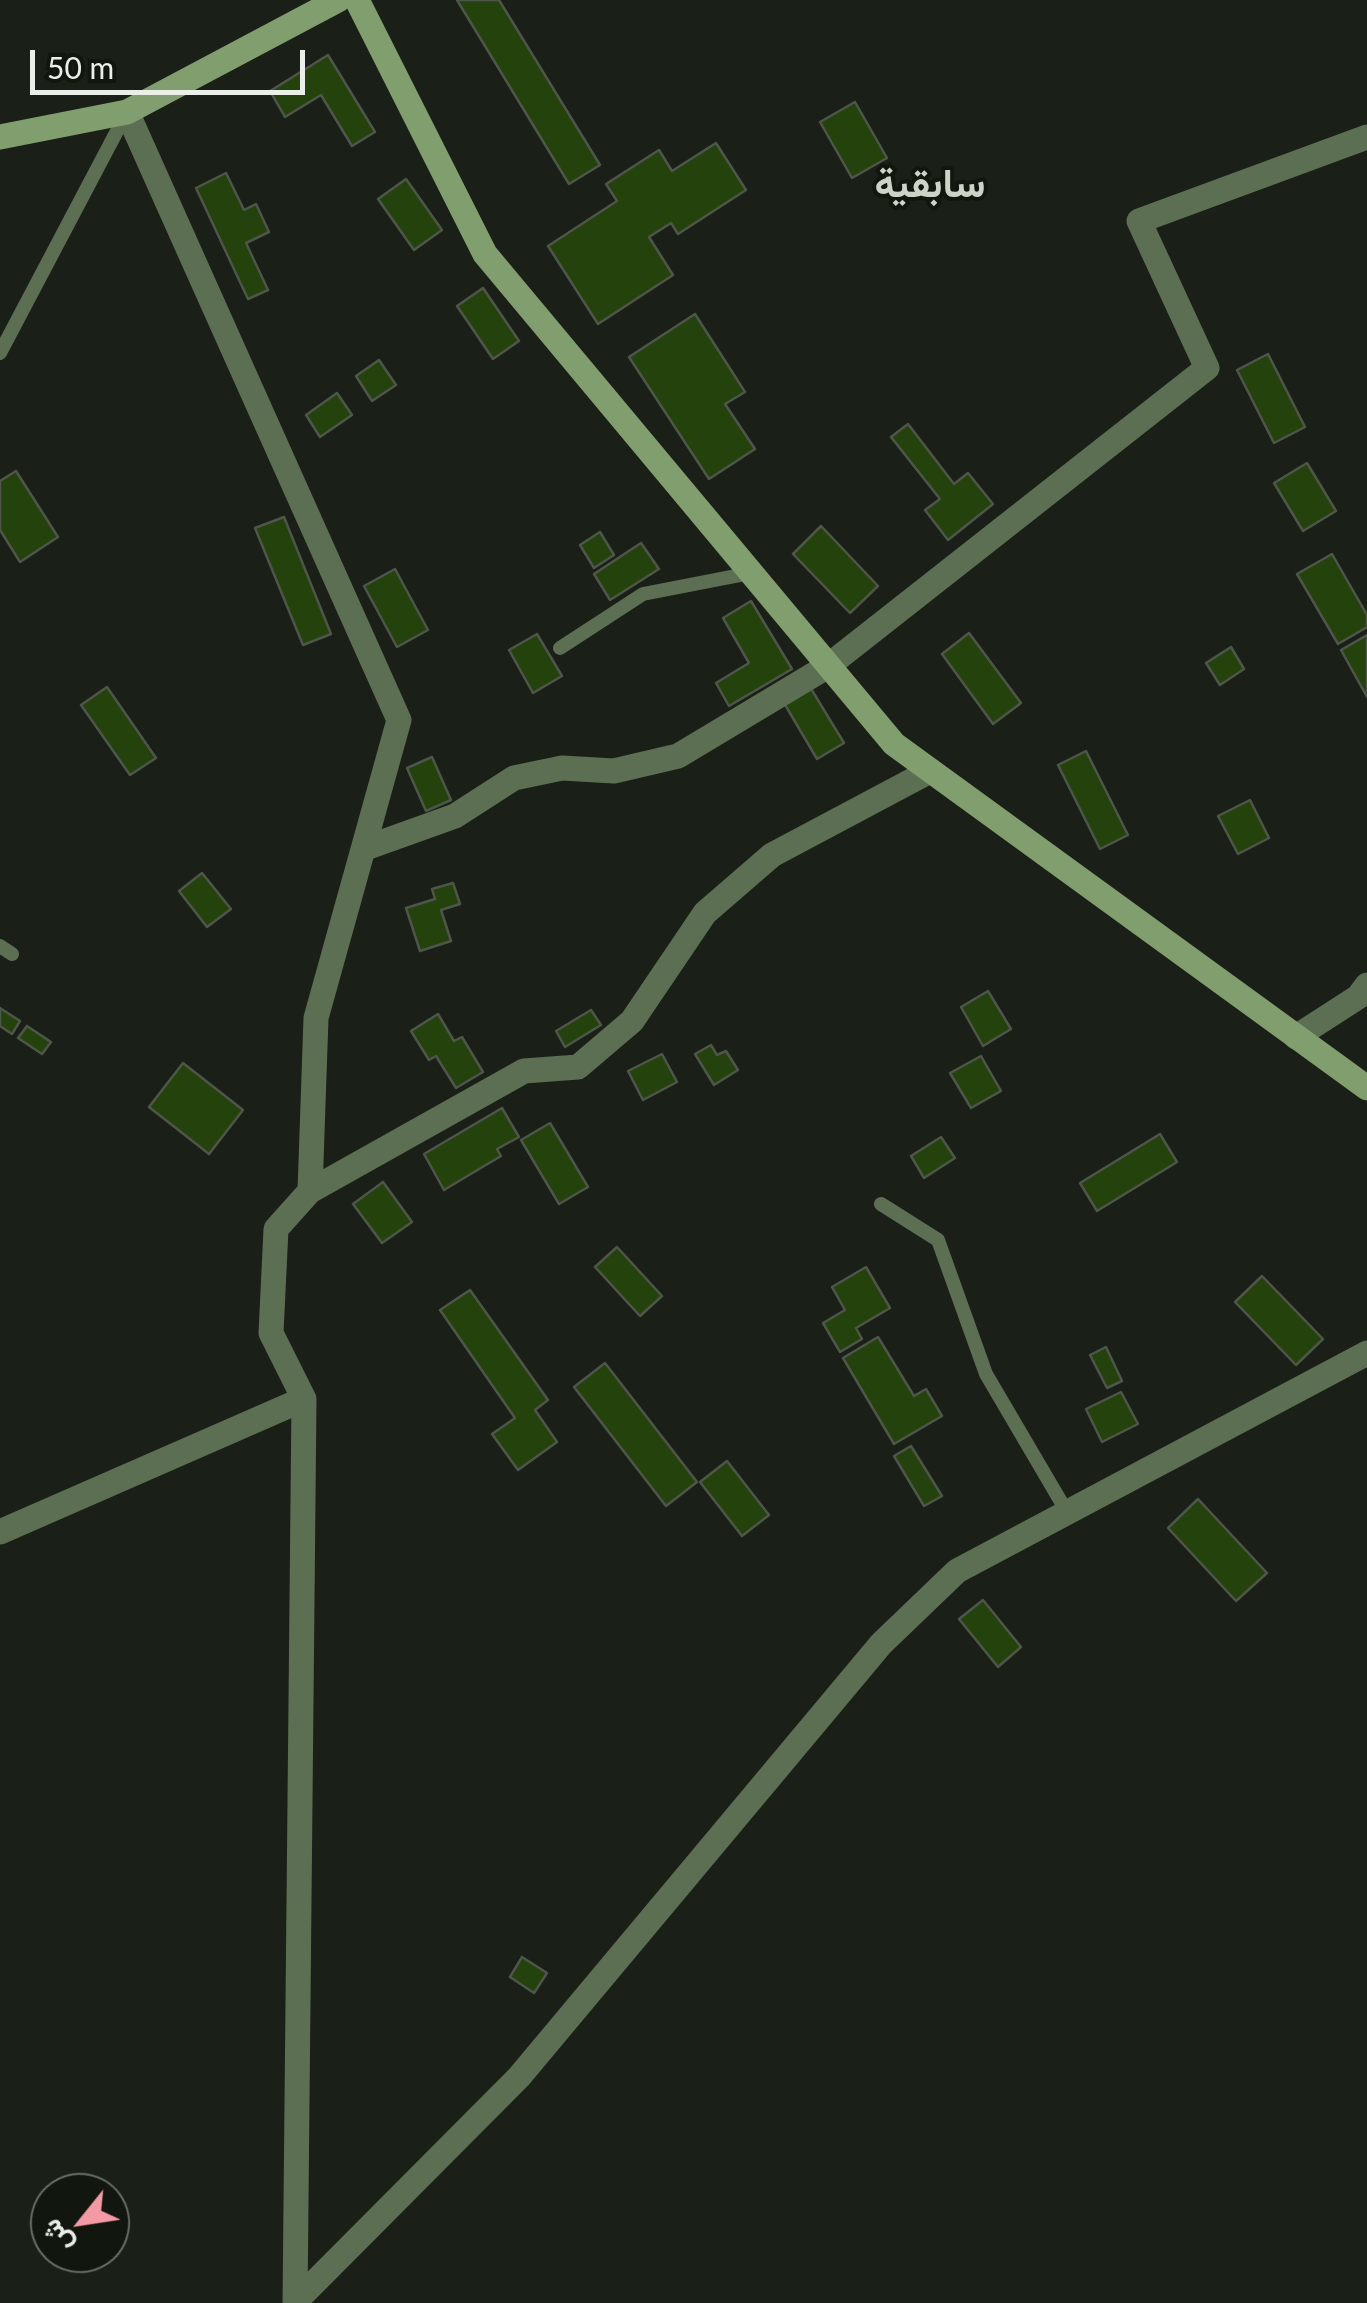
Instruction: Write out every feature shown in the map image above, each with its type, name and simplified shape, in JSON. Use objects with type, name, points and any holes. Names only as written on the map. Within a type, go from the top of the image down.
[{"type":"street","points":[[0,138],[127,112],[338,0]]},
{"type":"street","points":[[357,0],[485,254],[894,744],[1367,1088]]},
{"type":"street","points":[[127,112],[399,720],[316,1018],[310,1191]]},
{"type":"street","points":[[363,849],[454,816],[514,778],[562,768],[614,771],[678,756],[828,666],[1207,368],[1139,221],[1367,137]]},
{"type":"street","points":[[296,2302],[304,1398],[271,1333],[276,1229],[310,1191],[524,1072],[578,1068],[632,1021],[706,913],[772,855],[930,770]]},
{"type":"street","points":[[1296,1037],[1358,997],[1367,985]]},
{"type":"street","points":[[296,2302],[519,2077],[881,1644],[957,1571],[1367,1353]]},
{"type":"street","points":[[0,1532],[304,1398]]},
{"type":"lane","points":[[0,353],[127,112]]},
{"type":"lane","points":[[560,648],[643,594],[751,573]]},
{"type":"lane","points":[[881,1204],[938,1240],[986,1374],[1066,1512]]},
{"type":"building","points":[[457,0],[499,0],[600,165],[569,184]]},
{"type":"building","points":[[328,55],[375,132],[352,146],[321,95],[285,117],[270,91]]},
{"type":"building","points":[[855,102],[887,158],[852,178],[820,122]]},
{"type":"building","points":[[716,143],[746,190],[678,234],[671,223],[649,237],[673,275],[598,324],[548,246],[617,201],[606,184],[659,150],[672,171]]},
{"type":"building","points":[[226,173],[244,210],[256,204],[269,232],[246,243],[268,290],[248,299],[196,188]]},
{"type":"building","points":[[406,179],[442,230],[414,250],[378,199]]},
{"type":"building","points":[[483,288],[519,341],[493,359],[457,306]]},
{"type":"building","points":[[695,314],[745,392],[725,404],[755,449],[709,479],[629,357]]},
{"type":"building","points":[[1268,354],[1305,427],[1274,443],[1237,370]]},
{"type":"building","points":[[379,360],[396,385],[372,401],[356,376]]},
{"type":"building","points":[[337,393],[352,415],[320,437],[306,415]]},
{"type":"building","points":[[908,424],[954,484],[968,473],[993,504],[948,540],[925,510],[940,499],[891,437]]},
{"type":"building","points":[[1307,463],[1336,511],[1303,531],[1274,483]]},
{"type":"building","points":[[16,471],[58,537],[20,562],[0,530],[0,481]]},
{"type":"building","points":[[284,517],[331,634],[303,645],[255,528]]},
{"type":"building","points":[[821,526],[878,586],[850,613],[793,554]]},
{"type":"building","points":[[600,532],[614,555],[594,568],[580,545]]},
{"type":"building","points":[[641,543],[659,569],[610,600],[594,574]]},
{"type":"building","points":[[1332,554],[1367,615],[1367,627],[1338,644],[1297,574]]},
{"type":"building","points":[[395,569],[428,630],[397,647],[364,586]]},
{"type":"building","points":[[751,601],[792,669],[729,706],[716,683],[749,663],[723,618]]},
{"type":"building","points":[[969,633],[1021,703],[993,724],[942,654]]},
{"type":"building","points":[[537,634],[562,676],[533,693],[509,650]]},
{"type":"building","points":[[1367,635],[1367,697],[1341,650]]},
{"type":"building","points":[[1231,647],[1244,669],[1220,685],[1206,663]]},
{"type":"building","points":[[107,687],[156,758],[130,775],[81,705]]},
{"type":"building","points":[[810,687],[844,743],[817,759],[784,703]]},
{"type":"building","points":[[1086,751],[1128,835],[1100,849],[1058,765]]},
{"type":"building","points":[[432,757],[451,800],[426,811],[407,768]]},
{"type":"building","points":[[1250,800],[1269,838],[1238,854],[1218,816]]},
{"type":"building","points":[[202,873],[231,909],[207,927],[179,891]]},
{"type":"building","points":[[453,883],[460,904],[441,910],[451,941],[420,951],[406,908],[435,899],[432,889]]},
{"type":"building","points":[[988,991],[1011,1029],[983,1046],[961,1007]]},
{"type":"building","points":[[0,1008],[20,1021],[12,1034],[0,1026]]},
{"type":"building","points":[[591,1010],[601,1025],[565,1047],[556,1031]]},
{"type":"building","points":[[438,1014],[454,1041],[462,1037],[483,1072],[456,1088],[436,1056],[429,1060],[411,1031]]},
{"type":"building","points":[[27,1026],[51,1042],[42,1054],[18,1038]]},
{"type":"building","points":[[711,1045],[717,1055],[726,1051],[738,1070],[714,1085],[695,1054]]},
{"type":"building","points":[[662,1054],[677,1082],[643,1100],[628,1071]]},
{"type":"building","points":[[981,1056],[1001,1091],[971,1108],[950,1073]]},
{"type":"building","points":[[183,1063],[243,1110],[209,1154],[149,1107]]},
{"type":"building","points":[[502,1108],[519,1137],[497,1149],[501,1156],[444,1190],[424,1154]]},
{"type":"building","points":[[550,1123],[588,1187],[559,1204],[521,1140]]},
{"type":"building","points":[[1160,1134],[1177,1162],[1097,1211],[1080,1183]]},
{"type":"building","points":[[941,1137],[955,1158],[924,1178],[911,1156]]},
{"type":"building","points":[[383,1182],[412,1222],[382,1243],[353,1204]]},
{"type":"building","points":[[617,1247],[662,1296],[640,1316],[595,1267]]},
{"type":"building","points":[[866,1267],[890,1308],[856,1328],[862,1339],[840,1352],[823,1323],[845,1310],[832,1287]]},
{"type":"building","points":[[1262,1276],[1323,1339],[1296,1365],[1235,1302]]},
{"type":"building","points":[[470,1290],[548,1400],[535,1410],[557,1442],[518,1470],[492,1434],[515,1418],[440,1310]]},
{"type":"building","points":[[878,1337],[914,1396],[926,1389],[942,1416],[894,1444],[843,1358]]},
{"type":"building","points":[[1106,1347],[1122,1381],[1107,1388],[1090,1355]]},
{"type":"building","points":[[605,1363],[697,1482],[666,1506],[574,1387]]},
{"type":"building","points":[[1121,1392],[1138,1424],[1102,1442],[1086,1409]]},
{"type":"building","points":[[911,1446],[942,1496],[924,1506],[894,1456]]},
{"type":"building","points":[[727,1461],[769,1515],[742,1536],[700,1482]]},
{"type":"building","points":[[1198,1499],[1267,1573],[1236,1601],[1168,1528]]},
{"type":"building","points":[[983,1600],[1021,1647],[998,1667],[959,1619]]},
{"type":"building","points":[[522,1957],[547,1973],[534,1993],[510,1977]]},
{"type":"district","name":"سابقية","points":[[930,184]]}]
